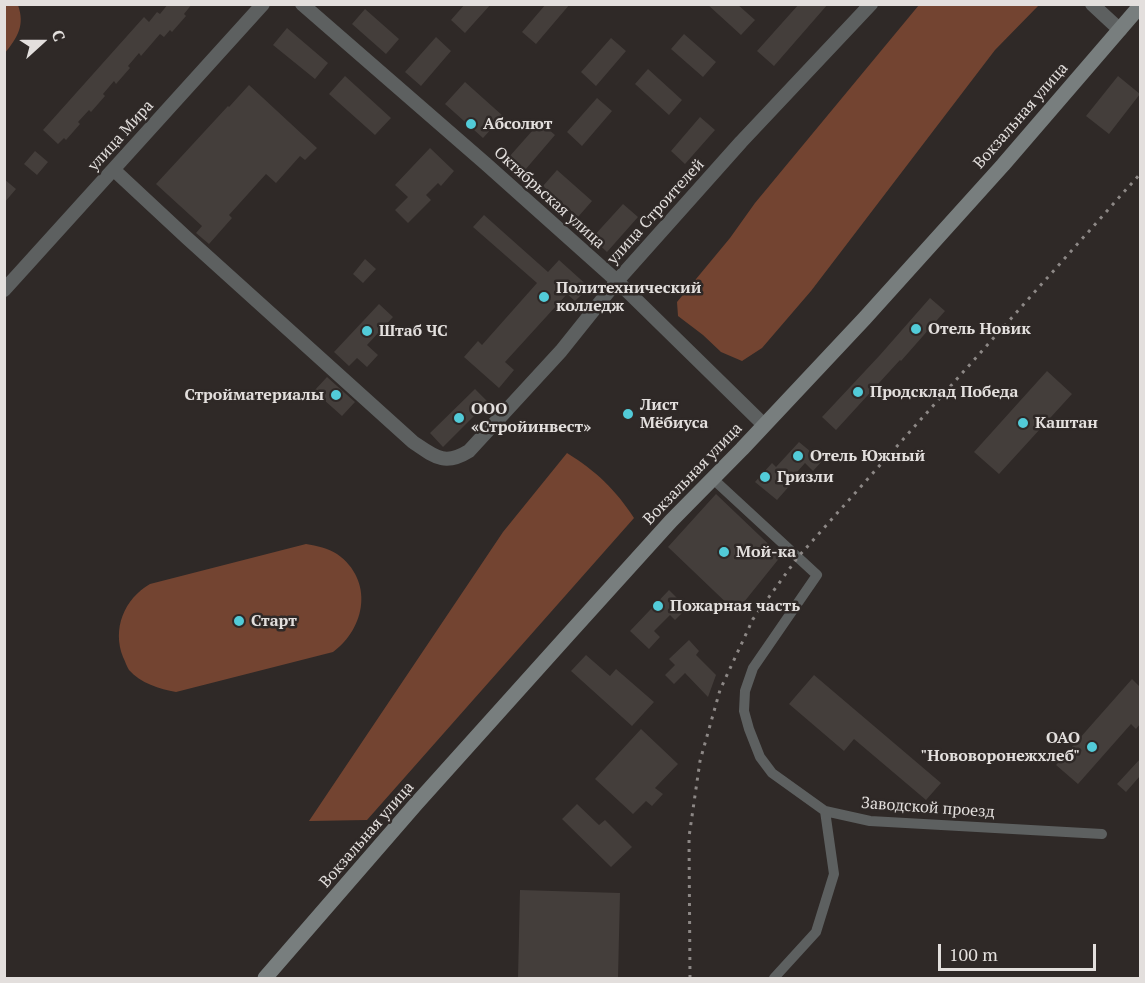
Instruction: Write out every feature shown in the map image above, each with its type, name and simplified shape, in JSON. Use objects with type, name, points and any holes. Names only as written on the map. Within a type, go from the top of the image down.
[{"type":"main road","name":"Вокзальная улица","points":[[269,973],[424,795],[671,521],[764,425],[1003,165],[1140,6]]},
{"type":"street","name":"улица Мира","points":[[4,290],[263,4]]},
{"type":"street","name":"Октябрьская улица","points":[[302,4],[617,281],[764,425]]},
{"type":"street","name":"улица Строителей","points":[[114,170],[397,427],[440,459],[454,458],[469,451],[561,351],[617,281],[741,142],[871,4]]},
{"type":"street","points":[[1092,4],[1120,30]]},
{"type":"street","name":"Заводской проезд","points":[[712,478],[817,575],[753,668],[745,691],[744,711],[760,757],[772,773],[825,811],[870,821],[1102,834]]},
{"type":"street","points":[[774,978],[816,932],[834,874],[825,811]]},
{"type":"shaded area","points":[[5,4],[18,5],[21,19],[17,36],[5,53]]},
{"type":"shaded area","points":[[919,5],[1039,5],[995,50],[811,291],[762,348],[742,361],[721,352],[678,316],[677,302],[730,238],[755,203]]},
{"type":"shaded area","points":[[567,453],[605,482],[634,518],[367,820],[309,821],[503,532]]},
{"type":"shaded area","name":"Старт","points":[[306,544],[337,554],[349,565],[357,577],[361,590],[359,617],[353,630],[333,652],[176,692],[144,682],[129,670],[120,646],[120,626],[127,606],[141,590],[150,584]]},
{"type":"building","points":[[168,4],[192,4],[184,14],[186,16],[172,32],[170,30],[164,37],[160,34],[141,56],[139,53],[116,84],[114,81],[91,112],[89,110],[66,140],[64,138],[58,144],[43,130],[144,17],[149,22]]},
{"type":"building","points":[[465,4],[491,4],[465,33],[451,20]]},
{"type":"building","points":[[546,4],[570,4],[536,44],[522,32]]},
{"type":"building","points":[[707,4],[737,4],[755,20],[741,35]]},
{"type":"building","points":[[799,4],[828,4],[774,66],[757,51]]},
{"type":"building","points":[[365,9],[399,39],[386,54],[352,24]]},
{"type":"building","points":[[287,28],[328,63],[315,79],[273,45]]},
{"type":"building","points":[[684,34],[716,62],[703,77],[671,49]]},
{"type":"building","points":[[436,37],[451,51],[421,86],[405,72]]},
{"type":"building","points":[[611,38],[626,51],[596,86],[581,72]]},
{"type":"building","points":[[648,69],[682,100],[669,115],[635,84]]},
{"type":"building","points":[[345,76],[391,118],[375,135],[329,94]]},
{"type":"building","points":[[1118,76],[1140,94],[1109,134],[1086,116]]},
{"type":"building","points":[[465,82],[503,116],[483,138],[445,104]]},
{"type":"building","points":[[249,85],[317,148],[305,160],[300,156],[276,183],[266,174],[229,215],[232,218],[209,244],[196,233],[202,226],[156,184]]},
{"type":"building","points":[[597,98],[612,111],[582,146],[567,132]]},
{"type":"building","points":[[700,117],[715,130],[685,164],[671,151]]},
{"type":"building","points":[[540,122],[555,135],[525,170],[509,157]]},
{"type":"building","points":[[430,148],[454,171],[441,186],[438,183],[426,195],[431,200],[408,223],[395,210],[408,197],[395,185]]},
{"type":"building","points":[[35,151],[48,162],[37,175],[24,164]]},
{"type":"building","points":[[557,170],[592,201],[578,217],[543,186]]},
{"type":"building","points":[[4,179],[16,189],[4,203]]},
{"type":"building","points":[[623,204],[638,217],[607,252],[592,238]]},
{"type":"building","name":"Политехнический колледж","points":[[484,215],[548,272],[559,260],[589,287],[575,301],[567,294],[505,362],[514,370],[499,388],[464,357],[478,341],[482,345],[537,283],[473,227]]},
{"type":"building","points":[[365,259],[376,269],[363,283],[353,274]]},
{"type":"building","points":[[930,298],[945,311],[836,430],[822,417]]},
{"type":"building","name":"Штаб ЧС","points":[[379,304],[393,317],[367,345],[378,355],[367,367],[357,358],[349,366],[334,352]]},
{"type":"building","name":"Каштан","points":[[1047,371],[1072,394],[999,474],[974,452]]},
{"type":"building","name":"Стройматериалы","points":[[327,377],[355,402],[342,416],[314,391]]},
{"type":"building","name":"ООО «Стройинвест»","points":[[475,389],[488,402],[443,447],[430,433]]},
{"type":"building","points":[[799,442],[822,461],[813,471],[805,463],[777,500],[755,482],[772,463],[776,467]]},
{"type":"building","name":"Мой-ка","points":[[716,494],[781,556],[736,612],[668,547]]},
{"type":"building","points":[[669,590],[687,608],[675,620],[670,615],[654,631],[660,637],[649,649],[630,631]]},
{"type":"building","points":[[689,640],[699,651],[696,655],[716,675],[708,697],[685,673],[674,684],[665,675],[675,665],[669,659]]},
{"type":"building","points":[[586,655],[610,676],[616,669],[654,702],[632,726],[571,671]]},
{"type":"building","points":[[814,675],[941,783],[926,800],[854,739],[844,751],[789,704]]},
{"type":"building","name":"ОАО \"Нововоронежхлеб\"","points":[[1132,679],[1140,687],[1140,724],[1136,729],[1131,724],[1078,784],[1056,765]]},
{"type":"building","points":[[641,729],[678,764],[655,788],[663,794],[652,806],[646,801],[633,814],[595,779]]},
{"type":"building","points":[[1140,759],[1140,776],[1126,792],[1117,784]]},
{"type":"building","points":[[577,804],[599,825],[605,820],[632,847],[611,867],[562,819]]},
{"type":"building","points":[[520,890],[620,893],[618,978],[518,978]]},
{"type":"railway","points":[[690,978],[689,837],[700,761],[720,690],[753,619],[798,557],[1140,174]]},
{"type":"place","name":"Абсолют","points":[[471,124]]},
{"type":"place","name":"Политехнический колледж","points":[[544,297]]},
{"type":"place","name":"Отель Новик","points":[[916,329]]},
{"type":"place","name":"Штаб ЧС","points":[[367,331]]},
{"type":"place","name":"Продсклад Победа","points":[[858,392]]},
{"type":"place","name":"Стройматериалы","points":[[336,395]]},
{"type":"place","name":"Лист Мёбиуса","points":[[628,414]]},
{"type":"place","name":"ООО «Стройинвест»","points":[[459,418]]},
{"type":"place","name":"Каштан","points":[[1023,423]]},
{"type":"place","name":"Отель Южный","points":[[798,456]]},
{"type":"place","name":"Гризли","points":[[765,477]]},
{"type":"place","name":"Мой-ка","points":[[724,552]]},
{"type":"place","name":"Пожарная часть","points":[[658,606]]},
{"type":"place","name":"Старт","points":[[239,621]]},
{"type":"place","name":"ОАО \"Нововоронежхлеб\"","points":[[1092,747]]}]
